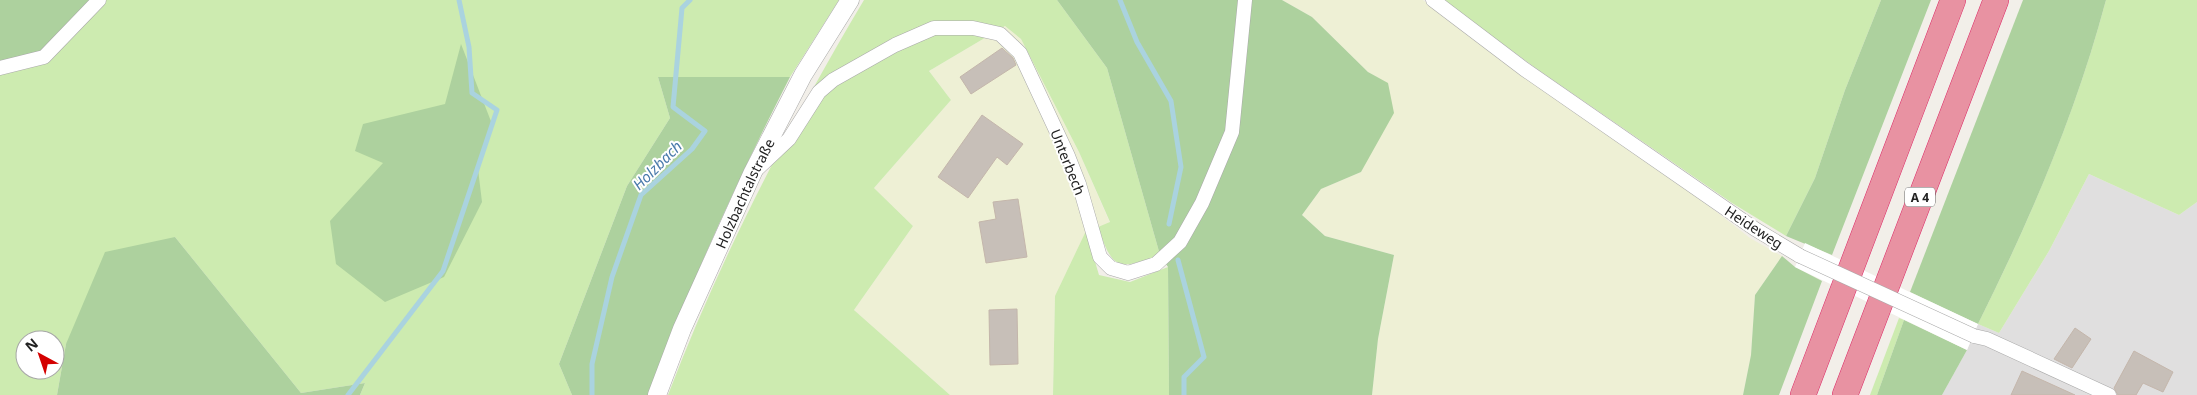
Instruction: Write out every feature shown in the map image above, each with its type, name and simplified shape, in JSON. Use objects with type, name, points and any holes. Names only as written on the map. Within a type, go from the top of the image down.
[{"type":"highway","points":[[1803,395],[1953,0]]},
{"type":"highway","name":"A 4","points":[[1845,395],[1996,0]]},
{"type":"street","points":[[0,68],[44,57],[100,0]]},
{"type":"street","name":"Holzbachtalstraße","points":[[657,395],[682,329],[753,172],[803,75],[850,0]]},
{"type":"street","name":"Unterbech","points":[[753,172],[789,139],[818,92],[833,80],[895,46],[934,28],[972,28],[1000,34],[1020,53],[1068,156],[1079,184],[1100,257],[1111,268],[1128,273],[1156,264],[1180,242],[1202,204],[1232,132],[1245,0]]},
{"type":"street","name":"Heideweg","points":[[1433,0],[1524,69],[1756,229],[1800,256],[1974,336],[1987,339],[2109,395]]},
{"type":"shaded area","points":[[2089,174],[2179,215],[2197,202],[2197,395],[1942,395],[1967,350],[1978,324],[1999,333],[2049,251]]},
{"type":"green space","points":[[0,0],[99,0],[44,57],[0,68]]},
{"type":"green space","points":[[99,0],[839,0],[790,77],[658,77],[670,118],[627,186],[559,364],[572,395],[360,395],[365,383],[301,393],[175,237],[66,344],[65,350],[65,330],[15,330],[15,380],[60,380],[57,395],[0,395],[0,68]]},
{"type":"green space","points":[[864,0],[1057,0],[1107,68],[1160,255],[1126,264],[1119,263],[1113,259],[1108,252],[1098,227],[1110,222],[1079,152],[1021,39],[1005,26],[929,71],[951,100],[874,188],[913,226],[854,310],[950,395],[668,395],[710,293],[757,193],[809,96]]},
{"type":"green space","points":[[1057,0],[1282,0],[1312,17],[1368,72],[1388,83],[1394,113],[1361,172],[1321,189],[1302,215],[1325,236],[1394,255],[1378,339],[1372,395],[1169,395],[1168,267],[1160,255],[1107,68]]},
{"type":"green space","points":[[1282,0],[1423,0],[1509,65],[1691,192],[1750,238],[1782,256],[1755,295],[1751,355],[1743,395],[1372,395],[1378,339],[1394,255],[1325,236],[1302,215],[1321,189],[1361,172],[1388,84],[1368,72],[1312,17]]},
{"type":"green space","points":[[1443,0],[1881,0],[1845,90],[1815,178],[1786,236],[1732,203],[1537,69]]},
{"type":"green space","points":[[1881,0],[1931,0],[1832,255],[1786,236],[1815,178],[1845,90]]},
{"type":"green space","points":[[2023,0],[2106,0],[2081,84],[2066,125],[2016,245],[1978,324],[1910,292]]},
{"type":"green space","points":[[2106,0],[2197,0],[2197,202],[2179,215],[2089,174],[2049,251],[1999,333],[1978,324],[2016,245],[2066,125],[2081,84]]},
{"type":"green space","points":[[1005,26],[1021,39],[1079,152],[1110,223],[1098,227],[1055,296],[1053,395],[950,395],[854,310],[913,226],[874,188],[951,100],[929,71]]},
{"type":"green space","points":[[461,44],[492,124],[478,169],[482,202],[444,277],[385,302],[336,264],[330,221],[383,163],[355,151],[363,124],[445,104]]},
{"type":"green space","points":[[658,77],[790,77],[714,234],[648,395],[572,395],[559,364],[627,186],[670,118]]},
{"type":"green space","points":[[1086,231],[1099,275],[1130,282],[1168,267],[1169,395],[1053,395],[1055,296]]},
{"type":"green space","points":[[175,237],[301,393],[365,383],[360,395],[57,395],[60,380],[65,380],[66,344],[105,252]]},
{"type":"green space","points":[[1782,256],[1795,267],[1822,281],[1779,395],[1743,395],[1751,355],[1755,295]]},
{"type":"green space","points":[[1899,318],[1904,320],[1877,395],[1870,395]]},
{"type":"green space","points":[[1904,320],[1967,350],[1942,395],[1877,395]]},
{"type":"pier","points":[[1805,243],[1978,324],[1967,350],[1795,267]]},
{"type":"building","points":[[1002,48],[1013,58],[1016,65],[971,94],[960,77]]},
{"type":"building","points":[[982,115],[1023,144],[1007,165],[997,157],[968,198],[938,177]]},
{"type":"building","points":[[1018,199],[1027,257],[986,263],[979,222],[996,219],[993,202]]},
{"type":"building","points":[[1017,309],[1018,364],[990,365],[989,310]]},
{"type":"building","points":[[2075,328],[2091,339],[2072,368],[2054,359]]},
{"type":"building","points":[[2134,351],[2173,372],[2163,392],[2143,383],[2136,395],[2118,395],[2114,388]]},
{"type":"building","points":[[2022,371],[2075,395],[2011,395]]},
{"type":"waterway","points":[[348,395],[443,271],[497,110],[472,93],[469,47],[459,0]]},
{"type":"waterway","name":"Holzbach","points":[[592,395],[592,364],[612,277],[641,195],[692,149],[705,131],[673,107],[682,8],[690,0]]},
{"type":"waterway","points":[[1120,0],[1137,42],[1171,101],[1181,167],[1169,224]]},
{"type":"waterway","points":[[1178,260],[1204,357],[1184,377],[1184,395]]}]
